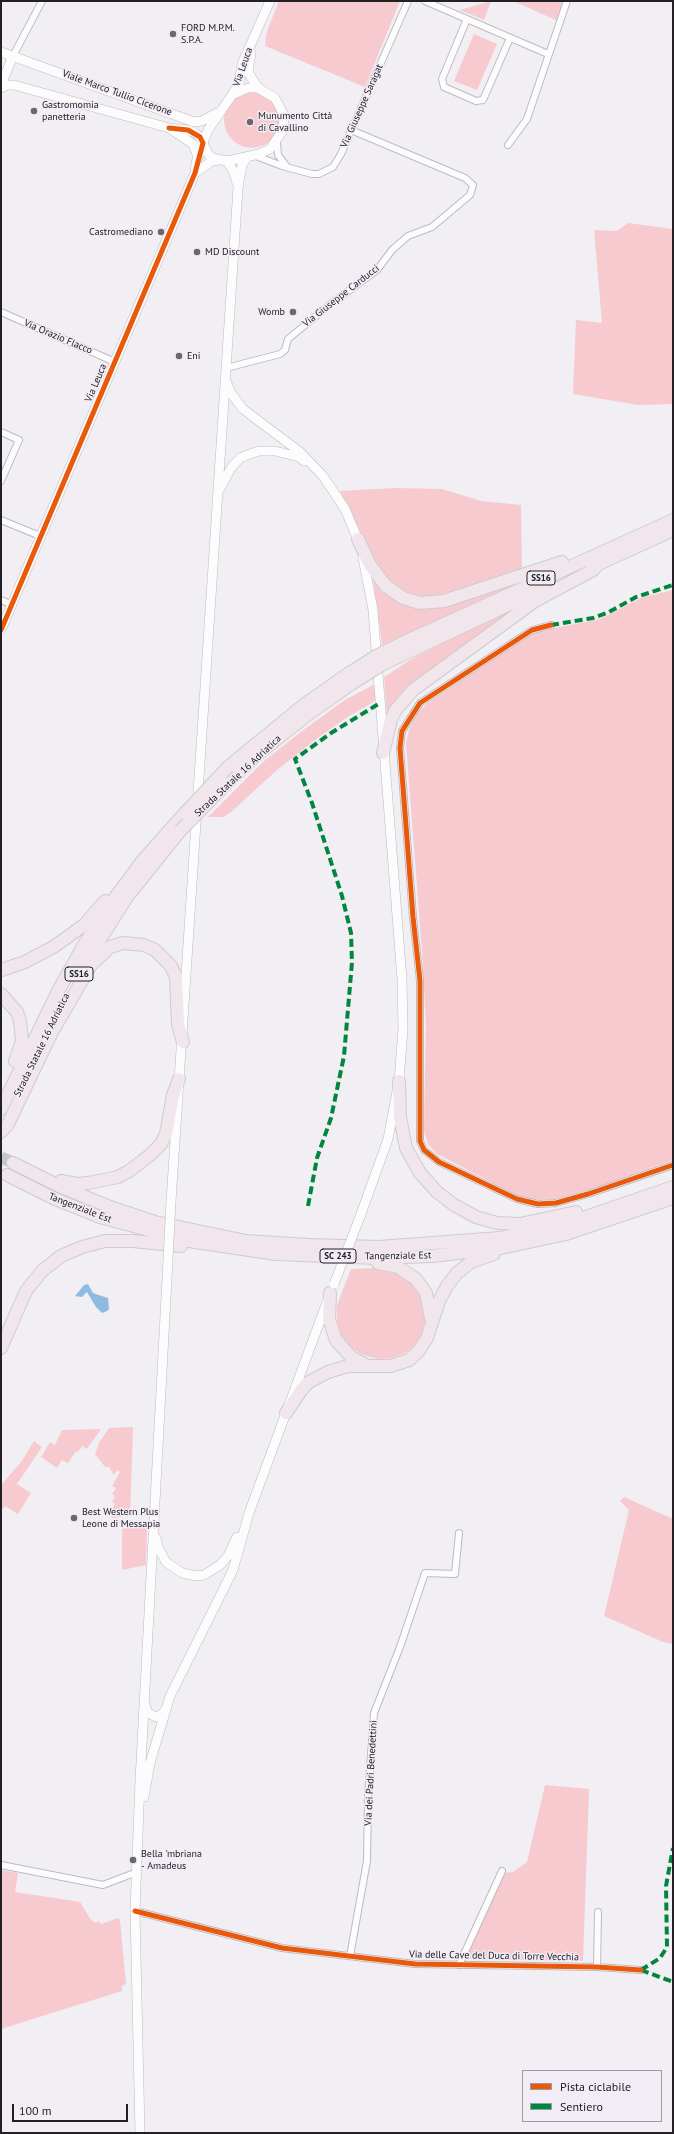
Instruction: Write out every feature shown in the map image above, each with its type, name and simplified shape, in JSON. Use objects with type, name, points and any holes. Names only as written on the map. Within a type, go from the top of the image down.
[{"type":"highway","name":"Strada Statale 16 Adriatica","points":[[1,1109],[57,993],[85,943],[114,899],[176,828],[258,754],[378,655],[414,643],[597,559],[673,520]]},
{"type":"highway","name":"Strada Statale 16 Adriatica","points":[[597,559],[673,530]]},
{"type":"highway","points":[[358,539],[370,565],[386,586],[403,598],[420,604],[444,601],[585,554],[597,559],[593,570],[535,601],[413,690],[393,715],[383,753]]},
{"type":"highway","name":"Strada Statale 16 Adriatica","points":[[1,1132],[42,1043],[80,972],[127,897],[176,828],[184,813],[228,767],[265,735],[349,679]]},
{"type":"highway","points":[[1,970],[42,954],[71,936],[100,908],[160,832],[176,828]]},
{"type":"highway","points":[[1,1132],[8,1124],[52,1032],[69,1003],[92,965],[110,947],[123,943],[144,945],[155,950],[171,966],[176,977],[178,1025],[182,1042]]},
{"type":"highway","points":[[1,994],[17,1012],[22,1031],[19,1052],[1,1095]]},
{"type":"highway","name":"Tangenziale Est","points":[[179,1079],[173,1095],[166,1134],[161,1144],[150,1155],[129,1171],[101,1181],[77,1184],[63,1182],[20,1162],[13,1163],[59,1186],[102,1204],[155,1222],[246,1241],[310,1245],[379,1247],[500,1238],[562,1225],[673,1187]]},
{"type":"highway","points":[[399,1081],[400,1118],[406,1148],[420,1174],[437,1192],[454,1205],[476,1217],[497,1223],[520,1224],[548,1220],[610,1204],[626,1203]]},
{"type":"highway","name":"Tangenziale Est","points":[[7,1175],[55,1199],[100,1217],[189,1241],[239,1249],[301,1255],[376,1258],[432,1256],[501,1248],[566,1234],[673,1198]]},
{"type":"highway","points":[[286,1413],[302,1389],[318,1377],[343,1367],[391,1366],[409,1360],[423,1346],[439,1301],[447,1286],[457,1273],[471,1262],[485,1257],[554,1240],[566,1234]]},
{"type":"highway","points":[[1,1348],[26,1291],[42,1271],[71,1250],[105,1241],[120,1240],[223,1251],[239,1249]]},
{"type":"highway","points":[[301,1255],[312,1259],[387,1264],[404,1270],[416,1279],[426,1293],[431,1311],[431,1325]]},
{"type":"highway","points":[[332,1289],[329,1319],[336,1340],[351,1357],[371,1366]]},
{"type":"main road","name":"Via Leuca","points":[[232,95],[238,84],[242,64],[270,1]]},
{"type":"main road","name":"Via Leuca","points":[[254,38],[248,72],[258,88]]},
{"type":"main road","name":"Viale Marco Tullio Cicerone","points":[[1,52],[194,122],[202,121],[220,111]]},
{"type":"main road","points":[[1,85],[13,56]]},
{"type":"main road","name":"Viale Marco Tullio Cicerone","points":[[1,88],[7,85],[14,85],[169,128],[193,144],[198,158]]},
{"type":"main road","points":[[195,173],[212,161],[224,161],[251,156],[270,149],[283,130],[284,115],[275,98],[258,88],[248,88],[232,95],[208,130],[203,143]]},
{"type":"main road","points":[[169,128],[188,130],[200,137],[208,154],[224,161],[234,172],[238,188]]},
{"type":"main road","name":"Via Leuca","points":[[1,630],[195,173],[203,143]]},
{"type":"main road","points":[[140,2133],[135,1911],[144,1698],[171,1201],[238,188],[242,165],[251,156]]},
{"type":"main road","points":[[144,1698],[148,1713],[156,1717],[161,1715],[166,1708],[233,1570],[249,1513],[388,1140],[399,1081],[404,1029],[402,979],[372,610],[358,539],[345,509],[323,476],[300,452],[243,409],[231,394],[225,379]]},
{"type":"main road","points":[[217,496],[222,481],[240,458],[259,451],[275,450],[299,457],[323,476]]},
{"type":"main road","points":[[154,1514],[158,1547],[166,1562],[182,1573],[197,1576],[212,1570],[228,1556],[249,1513]]},
{"type":"main road","points":[[139,1824],[150,1763],[166,1708]]},
{"type":"street","points":[[13,56],[42,1]]},
{"type":"street","name":"Via Giuseppe Saragat","points":[[251,156],[312,174],[326,172],[336,163],[408,1]]},
{"type":"street","points":[[425,1],[548,54]]},
{"type":"street","points":[[508,145],[527,119],[567,1]]},
{"type":"street","points":[[467,19],[442,79],[444,87],[470,99],[476,101],[483,100],[510,38]]},
{"type":"street","name":"Via Giuseppe Carducci","points":[[226,368],[280,354],[285,350],[288,339],[332,302],[377,270],[392,250],[408,236],[432,227],[470,195],[473,185],[465,178],[351,130]]},
{"type":"street","points":[[278,139],[276,151],[280,160],[288,168]]},
{"type":"street","name":"Via Orazio Flacco","points":[[1,312],[115,362]]},
{"type":"street","points":[[1,432],[19,440],[1,481]]},
{"type":"street","points":[[1,520],[40,536]]},
{"type":"street","points":[[1,600],[12,605]]},
{"type":"street","points":[[551,625],[532,630],[420,703],[402,732],[400,748],[413,917],[420,981],[420,1141],[424,1150],[438,1162],[517,1199],[538,1204],[556,1203],[588,1194],[673,1165]]},
{"type":"street","name":"Via dei Padri Benedettini","points":[[350,1956],[367,1861],[368,1796],[374,1713],[400,1647],[425,1573],[455,1574],[459,1533]]},
{"type":"street","points":[[1,1865],[103,1885],[137,1872]]},
{"type":"street","points":[[459,1965],[502,1871]]},
{"type":"street","name":"Via delle Cave del Duca di Torre Vecchia","points":[[135,1911],[282,1948],[415,1964],[597,1967],[641,1970]]},
{"type":"street","points":[[597,1967],[598,1912]]},
{"type":"shaded area","points":[[279,1],[400,1],[365,87],[265,46],[267,31]]},
{"type":"shaded area","points":[[491,1],[484,20],[460,10]]},
{"type":"shaded area","points":[[513,1],[564,1],[558,21]]},
{"type":"shaded area","points":[[474,34],[497,44],[477,90],[454,81]]},
{"type":"shaded area","points":[[246,92],[258,92],[272,100],[280,114],[278,131],[272,140],[258,148],[246,148],[236,143],[229,136],[224,126],[224,114],[229,104],[236,97]]},
{"type":"shaded area","points":[[628,223],[673,229],[673,404],[638,405],[573,394],[576,320],[602,323],[594,230],[617,231]]},
{"type":"shaded area","points":[[394,488],[442,489],[481,501],[521,505],[522,570],[444,597],[417,598],[400,590],[388,582],[380,571],[340,491]]},
{"type":"shaded area","points":[[373,579],[394,597],[451,603],[522,582],[430,624],[383,650]]},
{"type":"shaded area","points":[[673,590],[673,1160],[601,1186],[556,1199],[535,1200],[518,1196],[437,1154],[428,1144],[424,1130],[426,1024],[406,743],[410,727],[419,712],[428,703],[535,632],[600,619],[643,597]]},
{"type":"shaded area","points":[[521,606],[387,715],[384,677],[410,660]]},
{"type":"shaded area","points":[[375,684],[375,700],[372,703],[349,716],[319,737],[277,770],[231,812],[223,817],[208,817],[263,762],[302,731],[345,700]]},
{"type":"shaded area","points":[[379,1268],[393,1270],[418,1286],[427,1314],[425,1328],[418,1342],[407,1352],[393,1358],[378,1359],[363,1355],[350,1347],[341,1334],[337,1320],[337,1305],[351,1269]]},
{"type":"shaded area","points":[[133,1427],[130,1515],[114,1518],[111,1517],[115,1511],[112,1509],[115,1504],[112,1502],[115,1496],[112,1494],[116,1488],[112,1486],[120,1472],[117,1470],[114,1475],[109,1467],[105,1467],[95,1454],[99,1443],[109,1428]]},
{"type":"shaded area","points":[[101,1429],[87,1449],[82,1446],[78,1452],[76,1451],[68,1463],[62,1460],[57,1468],[41,1457],[50,1442],[55,1445],[62,1430]]},
{"type":"shaded area","points":[[34,1441],[42,1447],[17,1484],[31,1493],[18,1514],[5,1506],[1,1511],[1,1485],[21,1462]]},
{"type":"shaded area","points":[[624,1497],[673,1519],[673,1644],[663,1642],[604,1616],[629,1510],[620,1501]]},
{"type":"shaded area","points":[[147,1524],[146,1565],[122,1570],[122,1529]]},
{"type":"shaded area","points":[[545,1785],[589,1789],[583,1961],[464,1959],[504,1873],[513,1872],[527,1862]]},
{"type":"shaded area","points":[[1,1870],[18,1873],[15,1892],[80,1902],[91,1920],[96,1923],[99,1921],[101,1924],[118,1918],[120,1920],[126,1984],[122,1986],[122,1991],[1,2029]]},
{"type":"water","points":[[88,1284],[93,1293],[108,1298],[109,1309],[107,1311],[102,1313],[96,1307],[87,1292],[82,1297],[75,1296],[84,1285]]},
{"type":"tunnel","points":[[1,1157],[13,1163]]},
{"type":"marked path","points":[[551,625],[593,618],[609,612],[636,597],[673,585]]},
{"type":"marked path","points":[[308,1206],[317,1158],[331,1118],[344,1056],[352,962],[351,933],[342,896],[312,803],[295,759],[331,733],[380,703]]},
{"type":"marked path","points":[[641,1970],[660,1958],[667,1947],[666,1886],[673,1848]]},
{"type":"marked path","points":[[641,1970],[673,1982]]},
{"type":"cycle path","points":[[1,630],[195,173],[203,143],[200,137],[188,130],[169,128]]},
{"type":"cycle path","points":[[551,625],[532,630],[420,703],[402,731],[400,748],[413,917],[420,981],[420,1141],[424,1150],[439,1162],[517,1199],[538,1204],[556,1203],[588,1194],[673,1165]]},
{"type":"cycle path","points":[[135,1911],[282,1948],[415,1964],[597,1967],[641,1970]]},
{"type":"place","name":"FORD M.P.M. S.P.A.","points":[[173,34]]},
{"type":"place","name":"Gastromomia panetteria","points":[[34,111]]},
{"type":"place","name":"Munumento Città di Cavallino","points":[[250,122]]},
{"type":"place","name":"Castromediano","points":[[161,232]]},
{"type":"place","name":"MD Discount","points":[[197,252]]},
{"type":"place","name":"Womb","points":[[293,312]]},
{"type":"place","name":"Eni","points":[[179,356]]},
{"type":"place","name":"Best Western Plus Leone di Messapia","points":[[74,1518]]},
{"type":"place","name":"Bella 'mbriana - Amadeus","points":[[133,1860]]}]
